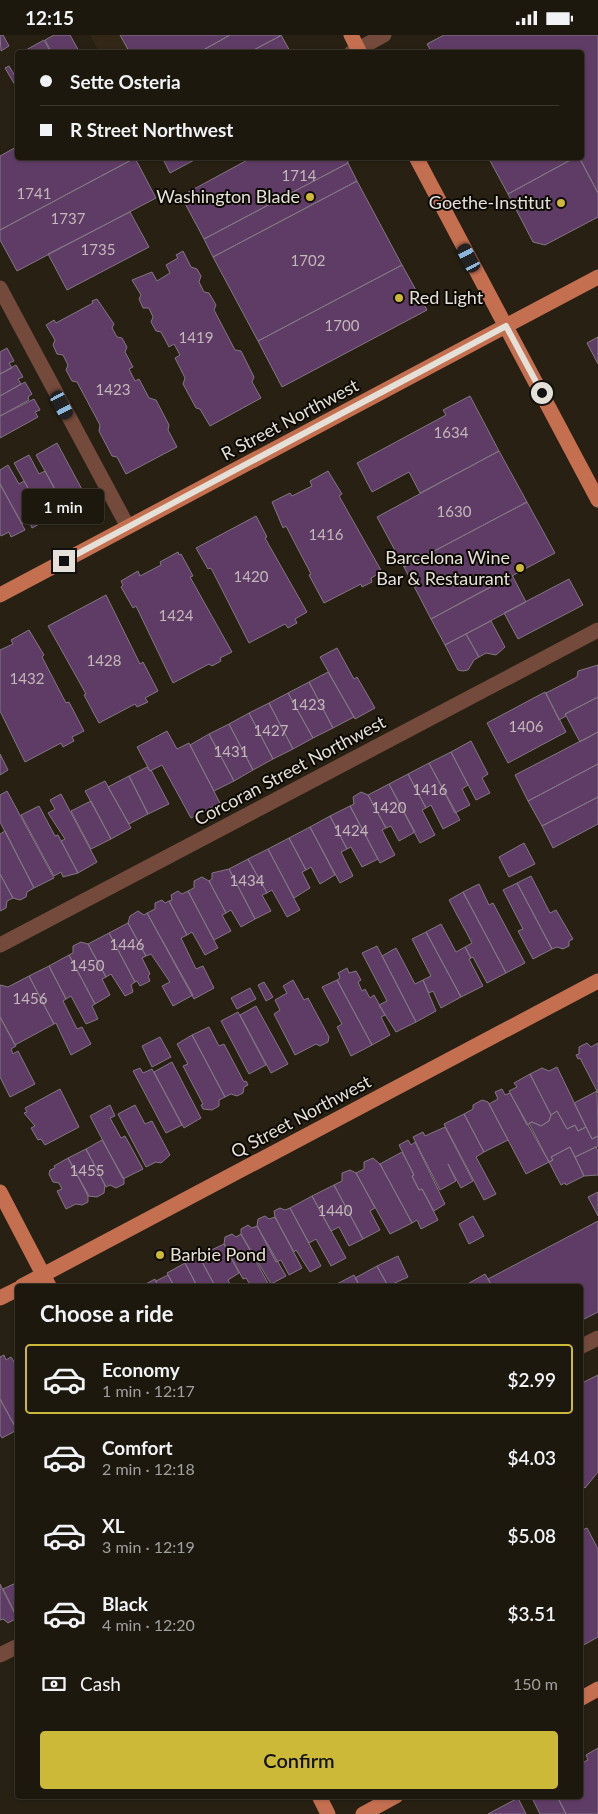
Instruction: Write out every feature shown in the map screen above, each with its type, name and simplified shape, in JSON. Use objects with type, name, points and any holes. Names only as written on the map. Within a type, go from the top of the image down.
[{"type":"main road","points":[[351,35],[357,50]]},
{"type":"main road","points":[[418,160],[598,500]]},
{"type":"main road","name":"R Street Northwest","points":[[0,595],[598,277]]},
{"type":"main road","name":"Q Street Northwest","points":[[32,1284],[46,1281],[598,981]]},
{"type":"main road","points":[[0,1193],[46,1281]]},
{"type":"main road","points":[[0,1299],[15,1291]]},
{"type":"main road","points":[[583,1697],[598,1689]]},
{"type":"main road","points":[[320,1799],[328,1814]]},
{"type":"main road","points":[[363,1814],[390,1799]]},
{"type":"street","points":[[359,50],[384,35]]},
{"type":"street","points":[[0,288],[128,527]]},
{"type":"street","name":"Corcoran Street Northwest","points":[[0,945],[598,630]]},
{"type":"street","points":[[583,1345],[598,1337]]},
{"type":"street","points":[[0,1655],[15,1648]]},
{"type":"shaded area","points":[[90,35],[282,35],[290,50],[98,50]]},
{"type":"building","points":[[0,35],[3,35],[9,46],[1,51]]},
{"type":"building","points":[[54,35],[70,35],[78,50],[50,50],[45,40]]},
{"type":"building","points":[[120,35],[230,35],[203,50],[128,50]]},
{"type":"building","points":[[230,35],[280,35],[254,50],[203,50]]},
{"type":"building","points":[[444,35],[598,35],[598,193],[581,160],[584,160],[584,50],[430,50],[427,44]]},
{"type":"building","points":[[280,36],[289,50],[254,50]]},
{"type":"building","points":[[44,40],[49,50],[26,50]]},
{"type":"building","points":[[9,66],[15,76],[15,85],[5,68]]},
{"type":"building","points":[[15,148],[15,160],[131,160],[0,230],[0,156]]},
{"type":"building","points":[[131,160],[136,160],[156,198],[17,271],[0,240],[0,230]]},
{"type":"building","points":[[164,160],[194,160],[170,173]]},
{"type":"building","points":[[247,160],[348,160],[348,163],[204,239],[181,196]]},
{"type":"building","points":[[490,160],[570,160],[508,194]]},
{"type":"building","points":[[570,160],[581,160],[598,193],[598,217],[545,245],[533,242],[508,194]]},
{"type":"building","points":[[348,163],[357,181],[213,257],[204,239]]},
{"type":"building","points":[[357,181],[402,265],[258,341],[213,257]]},
{"type":"building","points":[[130,212],[149,247],[67,290],[48,254]]},
{"type":"building","points":[[183,251],[191,267],[197,269],[201,276],[199,282],[204,292],[209,293],[216,305],[214,310],[235,350],[241,351],[254,377],[252,382],[261,398],[210,426],[200,409],[196,408],[183,384],[185,378],[175,358],[180,355],[174,344],[169,347],[161,332],[156,331],[151,322],[153,317],[149,308],[143,308],[139,299],[141,295],[132,280],[152,272],[157,281],[170,273],[166,265],[178,258],[176,255]]},
{"type":"building","points":[[402,265],[427,310],[282,387],[258,341]]},
{"type":"building","points":[[97,299],[114,324],[112,328],[117,337],[122,338],[127,347],[125,352],[133,367],[129,369],[135,381],[139,379],[149,398],[156,400],[169,425],[168,430],[177,447],[126,474],[117,457],[112,456],[99,431],[100,425],[77,382],[72,381],[66,370],[68,365],[63,355],[57,354],[53,345],[55,340],[46,325],[54,320],[56,323]]},
{"type":"building","points":[[598,337],[598,364],[587,343]]},
{"type":"building","points":[[7,348],[14,361],[9,363],[12,368],[0,374],[0,352]]},
{"type":"building","points":[[16,365],[23,377],[18,379],[21,384],[0,396],[0,374]]},
{"type":"building","points":[[25,382],[32,394],[28,397],[29,400],[0,416],[0,396]]},
{"type":"building","points":[[470,396],[499,451],[420,493],[409,472],[372,492],[357,463],[446,415],[443,410]]},
{"type":"building","points":[[34,399],[40,410],[35,412],[38,417],[0,438],[0,416]]},
{"type":"building","points":[[57,443],[85,495],[83,501],[73,502],[71,498],[63,503],[36,455]]},
{"type":"building","points":[[499,451],[527,502],[404,567],[377,517]]},
{"type":"building","points":[[29,455],[39,474],[45,471],[64,507],[54,515],[49,510],[42,513],[14,463]]},
{"type":"building","points":[[8,465],[19,484],[24,481],[42,513],[45,521],[32,528],[29,521],[22,524],[0,484],[0,470]]},
{"type":"building","points":[[328,471],[342,494],[339,496],[382,572],[371,578],[372,582],[362,587],[361,584],[324,603],[286,526],[283,528],[272,502],[290,493],[292,496],[312,486],[310,481]]},
{"type":"building","points":[[0,484],[25,530],[11,537],[9,532],[1,536],[0,534]]},
{"type":"building","points":[[527,502],[555,553],[431,619],[404,567]]},
{"type":"building","points":[[256,516],[267,537],[265,538],[307,612],[295,619],[297,623],[288,628],[285,624],[249,643],[211,568],[208,569],[196,548]]},
{"type":"building","points":[[178,552],[193,576],[190,577],[232,652],[220,658],[221,661],[212,666],[209,664],[173,683],[136,606],[133,608],[121,587],[123,585],[121,581],[138,571],[140,576],[161,565],[160,562]]},
{"type":"building","points":[[512,575],[526,602],[445,645],[431,619]]},
{"type":"building","points":[[569,579],[583,605],[518,639],[504,613]]},
{"type":"building","points":[[106,595],[140,664],[143,662],[158,691],[145,698],[148,702],[137,707],[135,704],[99,723],[84,695],[86,694],[48,626]]},
{"type":"building","points":[[491,621],[505,647],[496,655],[486,653],[479,657],[466,634]]},
{"type":"building","points":[[29,630],[44,655],[42,657],[66,703],[69,702],[84,731],[72,737],[74,741],[63,747],[61,743],[25,762],[0,711],[0,650],[13,644],[11,640]]},
{"type":"building","points":[[466,634],[479,657],[474,660],[468,670],[463,671],[458,670],[445,645]]},
{"type":"building","points":[[337,648],[354,679],[357,677],[375,708],[355,719],[320,657]]},
{"type":"building","points":[[598,665],[598,697],[565,714],[566,716],[559,720],[546,693],[577,677],[578,671]]},
{"type":"building","points":[[328,672],[354,717],[333,728],[309,682]]},
{"type":"building","points":[[309,682],[333,728],[313,738],[288,693]]},
{"type":"building","points":[[545,692],[566,732],[508,763],[487,723]]},
{"type":"building","points":[[288,693],[313,738],[293,749],[269,703]]},
{"type":"building","points":[[598,697],[598,732],[580,742],[565,714]]},
{"type":"building","points":[[269,703],[293,749],[273,759],[249,713]]},
{"type":"building","points":[[249,713],[273,759],[253,770],[229,724]]},
{"type":"building","points":[[229,724],[253,770],[234,781],[209,734]]},
{"type":"building","points":[[167,731],[177,749],[189,743],[220,803],[191,818],[162,765],[150,771],[137,747]]},
{"type":"building","points":[[598,732],[598,764],[528,801],[515,775]]},
{"type":"building","points":[[209,734],[234,781],[214,791],[190,745]]},
{"type":"building","points":[[471,741],[488,774],[482,778],[490,793],[476,800],[451,752]]},
{"type":"building","points":[[451,752],[468,785],[462,789],[470,805],[455,813],[429,763]]},
{"type":"building","points":[[0,754],[8,770],[0,775]]},
{"type":"building","points":[[429,763],[460,820],[443,829],[431,805],[426,808],[408,774]]},
{"type":"building","points":[[598,764],[598,797],[542,826],[528,801]]},
{"type":"building","points":[[147,767],[151,770],[169,804],[148,814],[129,776]]},
{"type":"building","points":[[408,774],[426,808],[422,810],[435,835],[420,843],[389,784]]},
{"type":"building","points":[[129,776],[148,814],[129,824],[108,787]]},
{"type":"building","points":[[105,781],[131,828],[111,839],[85,791]]},
{"type":"building","points":[[389,784],[415,832],[399,841],[391,826],[386,828],[368,795]]},
{"type":"building","points":[[7,791],[54,878],[34,888],[0,822],[0,795]]},
{"type":"building","points":[[361,792],[368,795],[386,828],[382,830],[395,855],[380,863],[350,806],[354,804],[353,797]]},
{"type":"building","points":[[61,794],[97,862],[78,873],[61,841],[65,839],[48,813],[55,809],[50,800]]},
{"type":"building","points":[[598,797],[598,824],[553,848],[542,826]]},
{"type":"building","points":[[91,801],[111,839],[91,849],[71,811]]},
{"type":"building","points":[[39,806],[55,836],[58,835],[78,873],[63,877],[61,872],[54,876],[21,815]]},
{"type":"building","points":[[350,806],[378,859],[362,867],[351,847],[347,849],[330,816]]},
{"type":"building","points":[[330,816],[347,849],[341,852],[353,876],[340,883],[310,827]]},
{"type":"building","points":[[310,827],[335,875],[320,884],[311,867],[306,870],[289,838]]},
{"type":"building","points":[[5,831],[34,888],[27,892],[26,897],[20,900],[13,898],[0,874],[0,834]]},
{"type":"building","points":[[289,838],[306,870],[302,872],[310,888],[294,898],[268,849]]},
{"type":"building","points":[[524,843],[535,864],[509,877],[499,857]]},
{"type":"building","points":[[268,849],[300,910],[287,917],[272,890],[267,893],[248,859]]},
{"type":"building","points":[[248,859],[267,893],[262,895],[271,911],[255,919],[229,869]]},
{"type":"building","points":[[229,869],[255,919],[241,927],[231,910],[226,913],[209,881],[212,879],[212,873]]},
{"type":"building","points":[[0,874],[13,898],[7,901],[6,908],[0,911]]},
{"type":"building","points":[[531,876],[550,913],[556,910],[573,939],[569,941],[569,946],[563,949],[557,947],[552,949],[517,883]]},
{"type":"building","points":[[202,877],[209,881],[226,913],[222,915],[231,931],[214,940],[188,891],[194,888],[194,881]]},
{"type":"building","points":[[517,883],[552,949],[533,959],[518,931],[523,929],[503,890]]},
{"type":"building","points":[[479,884],[489,905],[493,903],[525,963],[506,973],[463,892]]},
{"type":"building","points":[[178,891],[182,894],[188,891],[218,948],[205,955],[192,932],[187,935],[169,901],[172,900],[171,895]]},
{"type":"building","points":[[463,892],[506,973],[487,983],[473,957],[471,958],[465,947],[472,943],[449,900]]},
{"type":"building","points":[[162,900],[165,903],[169,901],[187,935],[181,938],[196,969],[203,966],[214,988],[194,999],[147,913],[155,909],[155,903]]},
{"type":"building","points":[[138,911],[144,915],[147,913],[193,995],[173,1006],[162,986],[170,982],[151,954],[146,956],[128,923],[130,916]]},
{"type":"building","points":[[128,923],[146,956],[142,958],[150,974],[148,976],[150,981],[140,986],[137,981],[135,982],[109,933]]},
{"type":"building","points":[[441,924],[456,952],[465,947],[483,986],[461,997],[426,932]]},
{"type":"building","points":[[426,932],[461,997],[441,1008],[433,991],[429,993],[423,980],[431,976],[412,939]]},
{"type":"building","points":[[109,933],[135,982],[131,985],[133,992],[125,996],[111,974],[106,977],[88,944]]},
{"type":"building","points":[[81,942],[88,944],[106,977],[102,979],[110,995],[95,1004],[69,955],[73,953],[73,946]]},
{"type":"building","points":[[377,946],[416,1022],[396,1032],[379,1005],[387,1001],[362,953]]},
{"type":"building","points":[[396,948],[415,984],[423,980],[436,1011],[416,1022],[382,956]]},
{"type":"building","points":[[69,955],[95,1004],[92,1006],[98,1019],[86,1024],[71,996],[66,999],[49,966]]},
{"type":"building","points":[[49,966],[66,999],[63,1001],[77,1029],[82,1027],[91,1044],[71,1055],[56,1023],[54,1024],[29,976]]},
{"type":"building","points":[[347,968],[349,973],[356,971],[361,980],[358,982],[362,991],[365,989],[370,998],[374,995],[385,1015],[381,1017],[390,1035],[372,1045],[337,980],[340,978],[338,973]]},
{"type":"building","points":[[29,976],[54,1024],[15,1045],[0,1017],[0,985],[8,987]]},
{"type":"building","points":[[293,980],[304,1000],[308,998],[329,1037],[328,1042],[320,1046],[316,1044],[295,1055],[274,1014],[280,1010],[275,1000],[287,993],[283,986]]},
{"type":"building","points":[[337,980],[372,1045],[351,1056],[337,1027],[342,1024],[322,987]]},
{"type":"building","points":[[264,982],[273,997],[266,1001],[258,985]]},
{"type":"building","points":[[250,988],[256,999],[237,1009],[231,998]]},
{"type":"building","points":[[256,1006],[288,1064],[271,1073],[240,1015]]},
{"type":"building","points":[[238,1012],[266,1065],[249,1074],[221,1021]]},
{"type":"building","points":[[0,1017],[16,1046],[11,1049],[13,1054],[18,1051],[35,1084],[10,1097],[0,1077]]},
{"type":"building","points":[[209,1027],[219,1046],[224,1044],[244,1082],[246,1081],[248,1085],[244,1087],[243,1093],[237,1096],[231,1094],[225,1097],[192,1035]]},
{"type":"building","points":[[192,1035],[225,1097],[219,1100],[219,1106],[212,1110],[203,1109],[201,1105],[203,1104],[183,1066],[188,1064],[177,1044]]},
{"type":"building","points":[[160,1037],[171,1057],[152,1067],[142,1046]]},
{"type":"building","points":[[587,1043],[591,1047],[598,1043],[598,1093],[580,1058],[578,1059],[576,1055],[579,1054],[579,1047]]},
{"type":"building","points":[[172,1062],[201,1118],[184,1128],[154,1072]]},
{"type":"building","points":[[557,1067],[586,1127],[578,1131],[575,1125],[567,1129],[557,1111],[551,1115],[530,1074],[542,1068],[549,1071]]},
{"type":"building","points":[[140,1068],[143,1073],[152,1069],[182,1125],[166,1133],[133,1071]]},
{"type":"building","points":[[530,1074],[551,1115],[549,1121],[541,1126],[532,1122],[527,1125],[509,1091],[517,1087],[514,1083]]},
{"type":"building","points":[[60,1089],[79,1127],[45,1145],[41,1139],[38,1140],[31,1128],[35,1126],[24,1113],[27,1112],[25,1108]]},
{"type":"building","points":[[502,1089],[505,1095],[510,1093],[549,1162],[526,1174],[489,1104],[498,1099],[495,1092]]},
{"type":"building","points":[[597,1091],[598,1136],[592,1139],[574,1103]]},
{"type":"building","points":[[482,1100],[488,1102],[508,1140],[484,1152],[464,1114],[473,1109],[473,1105]]},
{"type":"building","points":[[110,1105],[115,1116],[110,1118],[121,1138],[125,1136],[143,1169],[123,1179],[90,1116]]},
{"type":"building","points":[[135,1105],[145,1124],[152,1121],[170,1155],[161,1163],[156,1162],[146,1167],[118,1114]]},
{"type":"building","points":[[557,1111],[567,1129],[575,1125],[578,1131],[586,1127],[592,1139],[598,1136],[598,1146],[575,1157],[570,1147],[551,1157],[553,1160],[549,1162],[529,1123],[532,1122],[541,1126],[549,1121],[551,1115]]},
{"type":"building","points":[[464,1114],[484,1152],[476,1157],[496,1194],[484,1200],[444,1124]]},
{"type":"building","points":[[445,1127],[473,1181],[461,1188],[448,1164],[456,1181],[440,1190],[413,1137],[423,1132],[425,1136]]},
{"type":"building","points":[[102,1140],[124,1179],[124,1184],[116,1188],[110,1185],[106,1187],[86,1149]]},
{"type":"building","points":[[408,1140],[411,1145],[415,1142],[445,1204],[434,1211],[422,1189],[419,1190],[412,1176],[414,1175],[399,1145]]},
{"type":"building","points":[[570,1147],[584,1176],[566,1185],[565,1183],[561,1185],[549,1162],[553,1160],[551,1157]]},
{"type":"building","points":[[596,1147],[598,1151],[598,1175],[584,1176],[575,1157]]},
{"type":"building","points":[[86,1149],[105,1185],[104,1193],[97,1197],[88,1196],[68,1158]]},
{"type":"building","points":[[402,1152],[414,1175],[412,1176],[419,1190],[422,1189],[438,1220],[421,1229],[417,1220],[412,1223],[380,1164]]},
{"type":"building","points":[[68,1158],[88,1194],[88,1202],[82,1205],[76,1204],[66,1209],[57,1191],[62,1189],[59,1183],[53,1182],[49,1174],[50,1170],[55,1168],[54,1166]]},
{"type":"building","points":[[373,1158],[380,1164],[412,1223],[390,1234],[356,1173],[364,1169],[364,1162]]},
{"type":"building","points":[[350,1170],[356,1173],[375,1208],[370,1211],[380,1230],[363,1239],[334,1185],[342,1181],[342,1173]]},
{"type":"building","points":[[334,1185],[363,1239],[349,1246],[339,1227],[331,1231],[312,1196]]},
{"type":"building","points":[[598,1192],[598,1216],[588,1197]]},
{"type":"building","points":[[312,1196],[346,1258],[331,1266],[316,1239],[309,1243],[290,1208]]},
{"type":"building","points":[[280,1208],[285,1210],[290,1208],[321,1266],[310,1272],[296,1250],[294,1252],[275,1217],[274,1211]]},
{"type":"building","points":[[265,1216],[269,1219],[275,1217],[302,1268],[289,1275],[281,1260],[276,1262],[257,1226],[258,1219]]},
{"type":"building","points":[[473,1216],[484,1236],[469,1244],[459,1224]]},
{"type":"building","points":[[598,1221],[598,1312],[583,1320],[583,1284],[491,1284],[488,1279]]},
{"type":"building","points":[[248,1225],[252,1228],[257,1226],[286,1276],[271,1284],[241,1234],[241,1229]]},
{"type":"building","points":[[232,1234],[236,1237],[241,1234],[268,1284],[250,1284],[246,1278],[243,1279],[224,1244],[225,1237]]},
{"type":"building","points":[[224,1244],[239,1273],[228,1280],[230,1284],[214,1284],[199,1256]]},
{"type":"building","points":[[199,1256],[214,1284],[196,1284],[185,1263]]},
{"type":"building","points":[[398,1256],[408,1277],[392,1284],[387,1284],[377,1266]]},
{"type":"building","points":[[185,1263],[196,1284],[173,1284],[167,1273]]},
{"type":"building","points":[[377,1266],[387,1284],[359,1284],[355,1278]]},
{"type":"building","points":[[485,1274],[491,1284],[468,1284]]},
{"type":"building","points":[[168,1275],[173,1284],[157,1284],[156,1281]]},
{"type":"building","points":[[354,1275],[359,1284],[337,1284]]},
{"type":"building","points":[[155,1279],[157,1284],[146,1284]]},
{"type":"building","points":[[4,1355],[6,1360],[11,1357],[15,1363],[15,1426],[0,1399],[0,1357]]},
{"type":"building","points":[[598,1375],[598,1472],[585,1488],[583,1486],[583,1382]]},
{"type":"building","points":[[0,1399],[15,1426],[15,1431],[2,1438],[0,1435]]},
{"type":"building","points":[[587,1528],[598,1549],[598,1637],[583,1645],[583,1530]]},
{"type":"building","points":[[15,1583],[15,1613],[3,1589]]},
{"type":"building","points":[[0,1584],[15,1614],[15,1619],[8,1623],[3,1619],[0,1620]]},
{"type":"building","points":[[598,1748],[598,1814],[566,1814],[558,1799],[583,1799],[583,1762],[588,1760],[586,1755]]},
{"type":"building","points":[[518,1799],[526,1814],[488,1814]]},
{"type":"building","points":[[532,1799],[558,1799],[566,1814],[540,1814]]},
{"type":"place","name":"Washington Blade","points":[[310,197]]},
{"type":"place","name":"Goethe-Institut","points":[[561,203]]},
{"type":"place","name":"Red Light","points":[[399,298]]},
{"type":"place","name":"Barcelona Wine Bar & Restaurant","points":[[520,568]]},
{"type":"place","name":"Barbie Pond","points":[[160,1255]]},
{"type":"route","points":[[64,561],[506,326],[542,393]]}]
